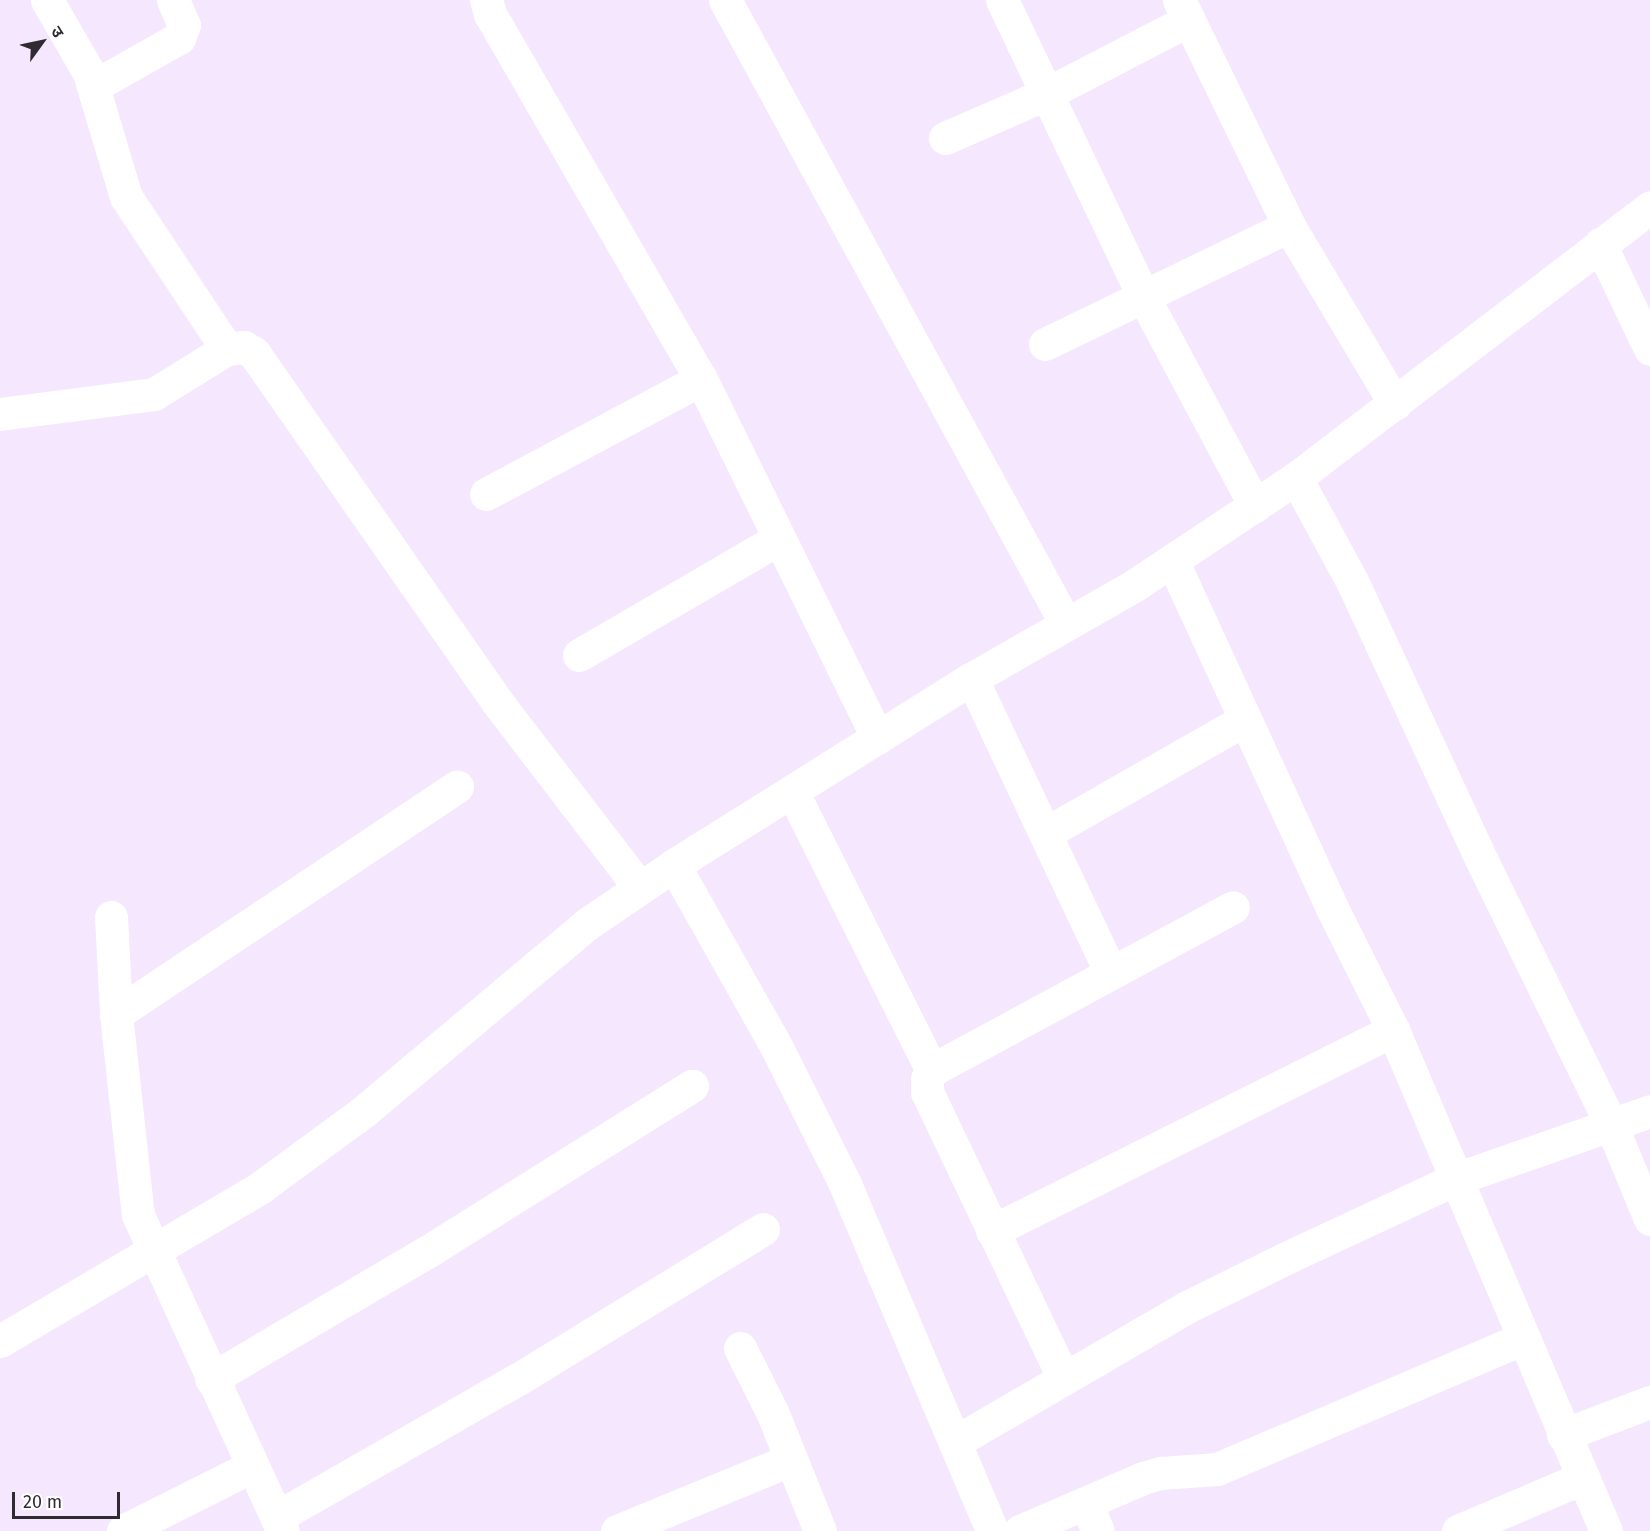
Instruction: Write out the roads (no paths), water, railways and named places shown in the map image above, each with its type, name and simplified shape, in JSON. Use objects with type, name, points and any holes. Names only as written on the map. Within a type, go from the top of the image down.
[{"type":"street","points":[[47,0],[94,86],[126,197],[227,349]]},
{"type":"street","points":[[94,86],[179,38],[184,25],[173,0]]},
{"type":"street","points":[[486,0],[490,14],[701,378],[778,539],[878,738]]},
{"type":"street","points":[[725,0],[1066,624]]},
{"type":"street","points":[[1002,0],[1143,296],[1255,506]]},
{"type":"street","points":[[945,138],[1046,94],[1184,10],[1288,226],[1395,404]]},
{"type":"street","points":[[0,1341],[153,1253],[261,1187],[363,1113],[551,953],[674,865],[972,679],[1172,560],[1296,478],[1650,207]]},
{"type":"street","points":[[1045,344],[1288,226]]},
{"type":"street","points":[[1600,244],[1650,349]]},
{"type":"street","points":[[0,414],[154,394],[227,349],[244,347],[254,353],[498,703],[640,888]]},
{"type":"street","points":[[486,494],[701,378]]},
{"type":"street","points":[[1296,478],[1352,581],[1482,861],[1610,1122],[1650,1219]]},
{"type":"street","points":[[579,655],[778,539]]},
{"type":"street","points":[[1172,560],[1244,720],[1393,1030],[1458,1178],[1522,1339],[1605,1531]]},
{"type":"street","points":[[972,679],[1111,973]]},
{"type":"street","points":[[1046,833],[1244,720]]},
{"type":"street","points":[[116,1014],[457,787]]},
{"type":"street","points":[[792,791],[932,1070]]},
{"type":"street","points":[[674,865],[777,1048],[845,1185],[992,1531]]},
{"type":"street","points":[[1063,1377],[927,1092],[927,1079],[932,1070],[1233,907]]},
{"type":"street","points":[[111,917],[116,1014],[138,1215],[153,1253],[280,1524],[763,1229]]},
{"type":"street","points":[[992,1231],[1393,1030]]},
{"type":"street","points":[[211,1379],[427,1252],[692,1086]]},
{"type":"street","points":[[955,1442],[1185,1308],[1458,1178],[1610,1122],[1650,1111]]},
{"type":"street","points":[[1020,1531],[1092,1517],[1161,1473],[1217,1469],[1522,1339]]},
{"type":"street","points":[[740,1348],[820,1531]]},
{"type":"street","points":[[1563,1435],[1650,1402]]},
{"type":"street","points":[[617,1531],[790,1460]]},
{"type":"street","points":[[123,1531],[253,1466]]},
{"type":"street","points":[[1458,1531],[1582,1478]]}]
